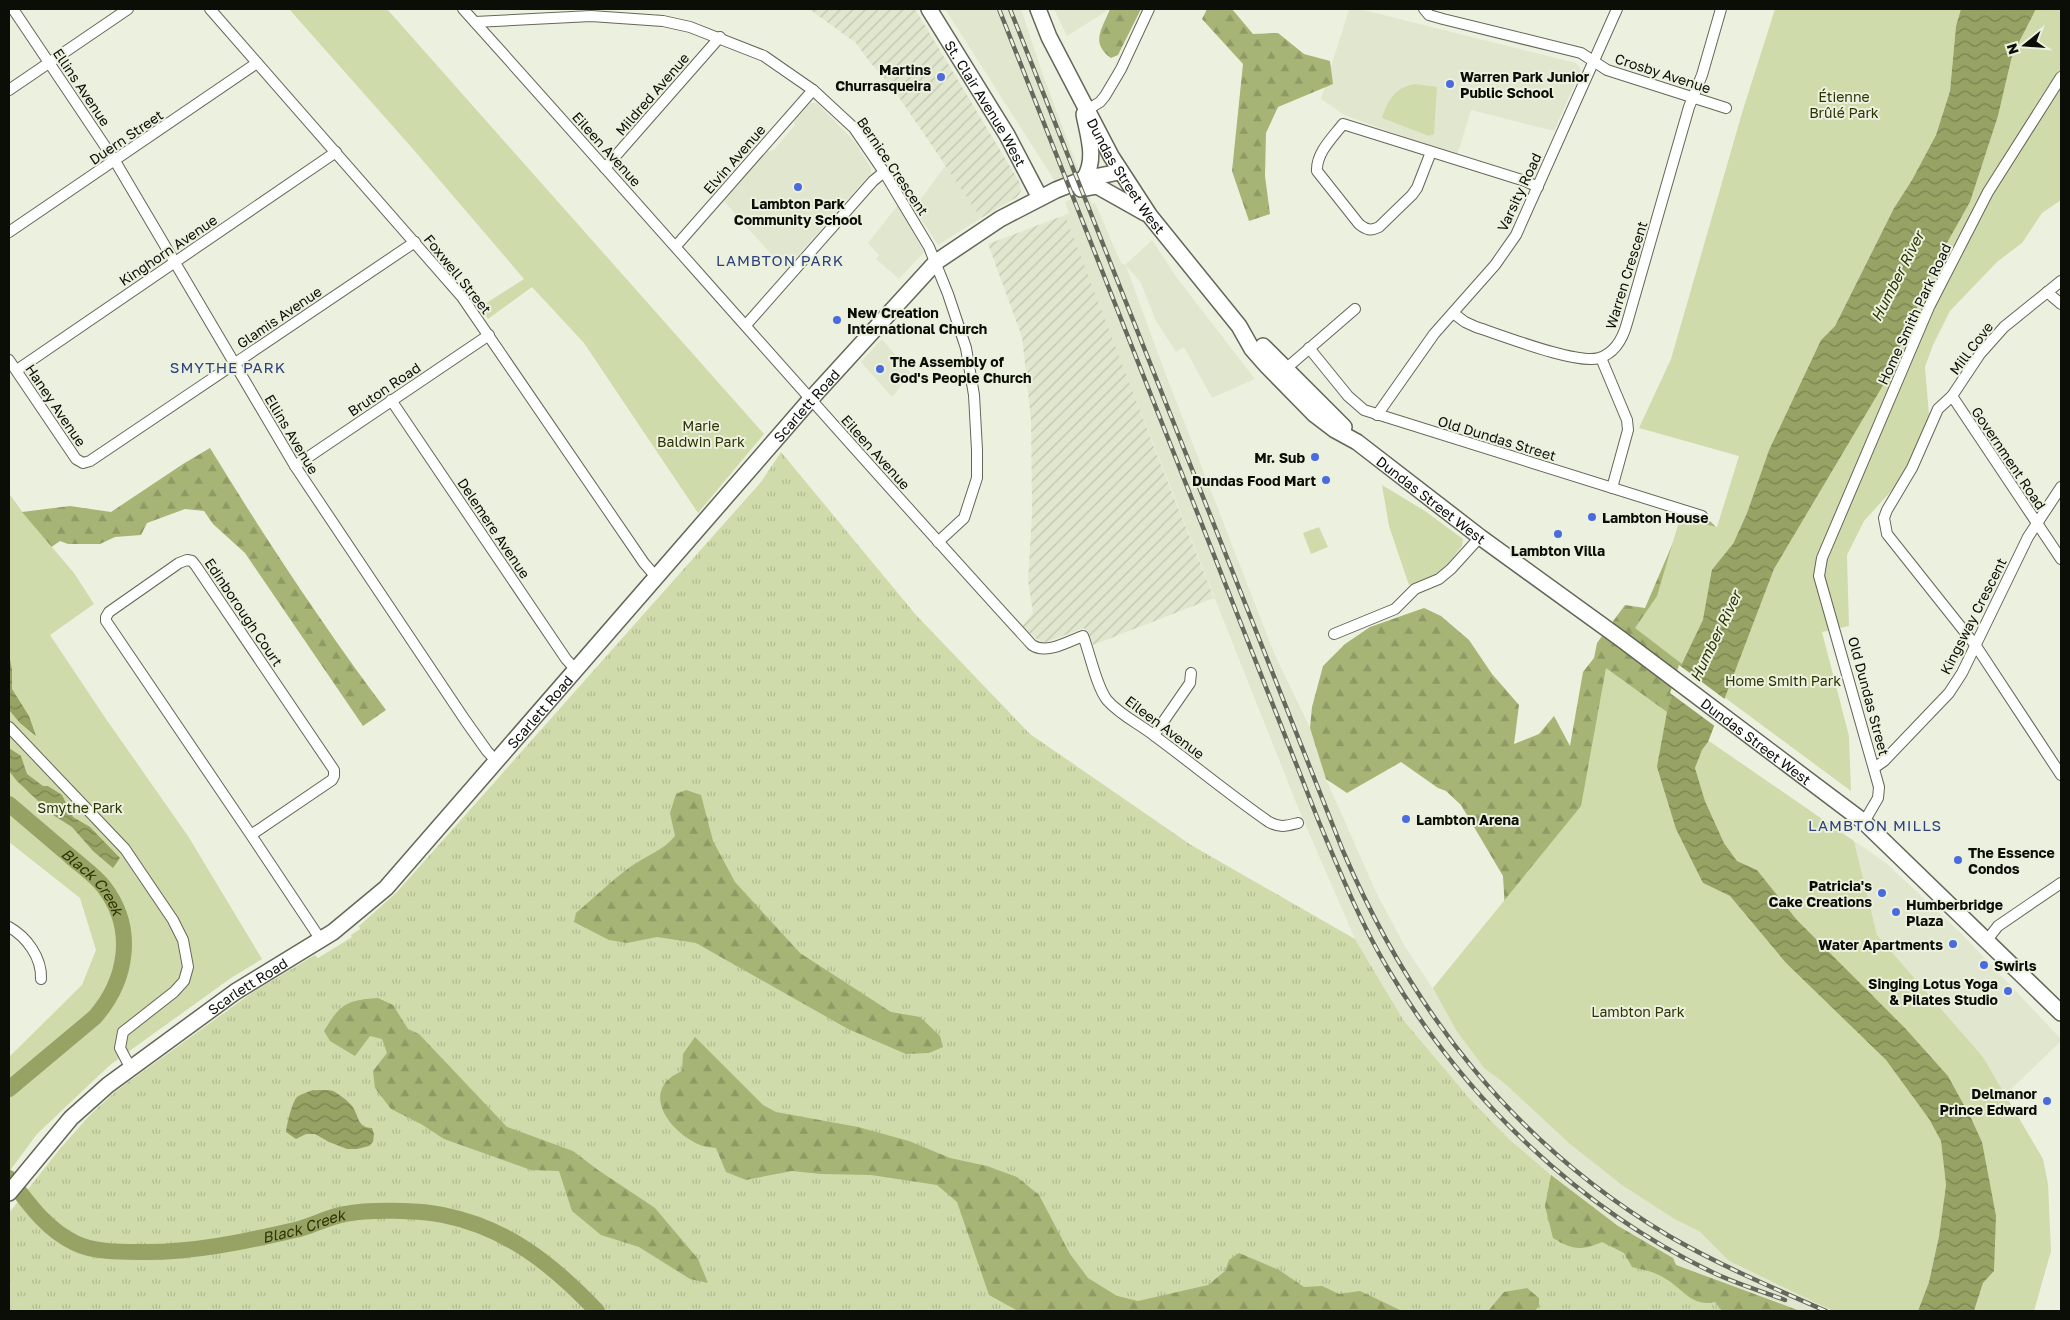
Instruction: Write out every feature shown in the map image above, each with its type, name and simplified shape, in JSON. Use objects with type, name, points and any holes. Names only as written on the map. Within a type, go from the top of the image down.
[{"type":"main road","name":"St. Clair Avenue West","points":[[929,9],[1007,135],[1040,198]]},
{"type":"main road","name":"Dundas Street West","points":[[1038,9],[1050,37],[1120,172],[1150,216],[1239,326],[1256,338],[1281,373],[1339,421],[1357,442],[1480,537],[1621,639],[1864,822],[2061,1012]]},
{"type":"main road","points":[[1080,96],[1092,152],[1090,170],[1084,180]]},
{"type":"main road","name":"Scarlett Road","points":[[9,1193],[71,1118],[108,1085],[235,992],[352,919],[386,888],[810,400],[936,262],[1000,219],[1056,190],[1084,180],[1120,172]]},
{"type":"main road","name":"Scarlett Road","points":[[1040,198],[1058,197],[1086,186],[1097,186],[1150,216]]},
{"type":"street","name":"Ellins Avenue","points":[[13,9],[115,161],[295,466],[465,720],[497,762]]},
{"type":"street","points":[[9,90],[128,9]]},
{"type":"street","name":"Foxwell Street","points":[[210,9],[462,297],[656,578]]},
{"type":"street","name":"Eileen Avenue","points":[[463,9],[676,246],[810,400],[1037,649],[1046,650],[1083,636],[1100,688],[1107,700],[1122,714],[1154,735],[1226,792],[1269,822],[1276,826],[1285,827],[1298,823]]},
{"type":"street","points":[[1087,110],[1100,102],[1105,96],[1121,69],[1149,9]]},
{"type":"street","name":"Crosby Avenue","points":[[1424,9],[1429,15],[1442,19],[1581,53],[1607,70],[1726,108]]},
{"type":"street","name":"Varsity Road","points":[[1377,415],[1434,334],[1495,265],[1516,235],[1617,9]]},
{"type":"street","name":"Warren Crescent","points":[[1601,358],[1615,348],[1624,334],[1693,97],[1702,75],[1721,9]]},
{"type":"street","name":"Bernice Crescent","points":[[475,22],[591,16],[663,21],[690,27],[720,37],[764,56],[813,90],[854,128],[884,172],[929,247],[948,294],[966,348],[974,395],[978,450],[976,478],[964,518],[938,542]]},
{"type":"street","name":"Mildred Avenue","points":[[605,168],[720,37]]},
{"type":"street","name":"Duern Street","points":[[9,232],[257,62]]},
{"type":"street","name":"Home Smith Park Road","points":[[1819,576],[1822,558],[1929,307],[1988,192],[2061,77]]},
{"type":"street","name":"Elvin Avenue","points":[[676,246],[813,90]]},
{"type":"street","points":[[1431,152],[1412,196],[1380,227],[1374,229],[1363,228],[1359,224],[1317,171],[1319,156],[1343,124],[1538,186]]},
{"type":"street","name":"Kinghorn Avenue","points":[[16,370],[336,152]]},
{"type":"street","points":[[746,325],[867,188],[884,172]]},
{"type":"street","name":"Glamis Avenue","points":[[83,463],[90,461],[415,242]]},
{"type":"street","name":"Mill Cove","points":[[1976,646],[1887,534],[1884,525],[1887,510],[1912,468],[1935,414],[1952,396],[1992,338],[2012,319],[2061,281]]},
{"type":"street","points":[[2047,292],[2061,304]]},
{"type":"street","points":[[1281,373],[1355,309]]},
{"type":"street","points":[[1453,313],[1476,327],[1566,356],[1586,360],[1601,358],[1627,420],[1628,430],[1612,488]]},
{"type":"street","name":"Bruton Road","points":[[295,466],[489,335]]},
{"type":"street","name":"Old Dundas Street","points":[[1309,348],[1353,402],[1364,410],[1702,516]]},
{"type":"street","name":"Haney Avenue","points":[[9,360],[76,459],[83,463]]},
{"type":"street","name":"Government Road","points":[[1952,396],[2061,559]]},
{"type":"street","name":"Delemere Avenue","points":[[391,400],[566,659],[576,670]]},
{"type":"street","name":"Kingsway Crescent","points":[[1874,768],[1884,761],[1949,693],[1976,646],[2037,523],[2061,486]]},
{"type":"street","points":[[1334,634],[1395,608],[1415,589],[1438,579],[1452,570],[1480,537]]},
{"type":"street","name":"Edinborough Court","points":[[251,835],[332,780],[334,770],[196,566],[192,561],[187,560],[179,563],[109,612],[106,621],[321,940]]},
{"type":"street","name":"Old Dundas Street","points":[[1819,576],[1880,791],[1864,822]]},
{"type":"street","points":[[1976,646],[2061,775]]},
{"type":"street","points":[[1154,735],[1190,683],[1191,673]]},
{"type":"street","points":[[9,727],[125,849],[173,920],[183,940],[188,967],[184,981],[174,992],[123,1032],[120,1048],[130,1068]]},
{"type":"street","points":[[1987,940],[1998,926],[2061,883]]},
{"type":"street","points":[[9,927],[22,936],[34,951],[42,968],[41,979]]},
{"type":"shaded area","points":[[809,9],[915,9],[1020,183],[1021,191],[1017,197],[981,218],[894,90],[856,43]]},
{"type":"shaded area","points":[[945,9],[1021,9],[1080,174],[1056,183]]},
{"type":"shaded area","points":[[1054,9],[1110,9],[1067,36]]},
{"type":"shaded area","name":"Warren Park Junior Public School","points":[[1349,9],[1359,9],[1576,63],[1581,70],[1554,131],[1471,110],[1457,156],[1344,115],[1321,99]]},
{"type":"shaded area","name":"Lambton Park Community School","points":[[810,103],[817,103],[854,141],[871,168],[871,173],[785,270],[724,201],[767,152],[774,150],[795,125],[794,121]]},
{"type":"shaded area","points":[[946,165],[981,218],[938,245],[914,208]]},
{"type":"shaded area","points":[[1087,192],[1092,204],[1095,203],[1121,263],[1125,265],[1152,240],[1177,278],[1255,379],[1212,398],[1184,347],[1176,352],[1156,321],[1140,281],[1126,266],[1161,362],[1274,653],[1310,728],[1326,779],[1376,892],[1404,945],[1441,1001],[1456,1030],[1484,1068],[1504,1083],[1570,1144],[1622,1184],[1676,1220],[1699,1231],[1729,1261],[1813,1301],[1826,1308],[1824,1311],[1800,1311],[1675,1265],[1673,1258],[1618,1226],[1551,1175],[1509,1139],[1470,1099],[1404,1021],[1355,939],[1299,810],[1110,335],[1065,215],[1069,213],[1065,202]]},
{"type":"shaded area","points":[[898,205],[924,252],[899,279],[876,259],[879,255],[868,243]]},
{"type":"shaded area","points":[[1065,215],[1214,598],[1093,645],[1084,628],[1044,643],[1035,638],[1022,626],[1033,613],[1028,581],[1032,514],[1031,419],[1022,337],[988,244]]},
{"type":"shaded area","points":[[882,339],[911,374],[892,397],[861,362]]},
{"type":"shaded area","points":[[1854,841],[1885,862],[1960,932],[2061,1039],[2005,1095],[1983,1057],[1877,935]]},
{"type":"green space","name":"Marie Baldwin Park","points":[[289,9],[387,9],[764,434],[698,513],[584,343],[532,287],[488,319],[480,307],[524,279],[413,149]]},
{"type":"green space","points":[[1110,9],[1141,9],[1118,55],[1111,58],[1101,47],[1099,41],[1101,29]]},
{"type":"green space","points":[[1207,9],[1232,9],[1253,34],[1278,33],[1304,54],[1330,61],[1333,84],[1278,107],[1266,133],[1265,176],[1270,214],[1249,221],[1232,171],[1243,64],[1202,19]]},
{"type":"green space","name":"Étienne Brûlé Park","points":[[1775,9],[1961,9],[1956,26],[1950,91],[1936,135],[1912,180],[1894,208],[1835,326],[1821,340],[1769,450],[1747,513],[1733,544],[1712,570],[1703,620],[1682,664],[1635,628],[1657,596],[1680,518],[1717,527],[1739,456],[1639,428],[1671,359],[1742,113]]},
{"type":"green space","name":"Home Smith Park","points":[[2036,9],[2061,9],[2061,200],[2042,213],[2022,243],[1997,262],[1950,311],[1933,345],[1925,367],[1929,415],[1915,451],[1902,479],[1864,521],[1847,555],[1849,626],[1822,632],[1849,736],[1851,791],[1724,697],[1774,569],[1885,382],[1938,259],[1970,202],[1998,116],[2012,56]]},
{"type":"green space","points":[[1415,84],[1437,87],[1434,134],[1429,136],[1382,118],[1393,95],[1402,88]]},
{"type":"green space","points":[[210,448],[295,581],[386,710],[363,726],[245,553],[213,524],[204,511],[185,509],[147,523],[141,535],[115,537],[100,544],[68,544],[60,541],[33,560],[9,494],[22,512],[70,506],[111,512]]},
{"type":"green space","points":[[781,452],[916,615],[1030,734],[1191,845],[1355,939],[1404,1021],[1470,1099],[1509,1139],[1551,1175],[1618,1226],[1673,1258],[1676,1265],[1800,1311],[9,1311],[9,1213],[59,1150],[89,1116],[116,1091],[253,992],[315,955],[318,958],[352,937],[351,935],[360,929],[359,926],[396,893],[761,482]]},
{"type":"green space","points":[[1382,485],[1425,511],[1463,539],[1462,546],[1441,572],[1409,585],[1389,526]]},
{"type":"green space","name":"Smythe Park","points":[[9,494],[74,573],[94,604],[50,635],[188,836],[262,959],[231,978],[110,1065],[37,1134],[9,1172],[9,1057],[82,985],[96,950],[80,898],[9,842]]},
{"type":"green space","points":[[1705,516],[1733,544],[1667,712],[1657,767],[1505,911],[1503,876],[1461,805],[1446,791],[1438,788],[1401,762],[1347,793],[1326,779],[1310,728],[1312,707],[1323,666],[1345,644],[1370,627],[1424,608],[1441,616],[1469,640],[1492,674],[1519,705],[1514,744],[1539,734],[1554,716],[1570,746],[1583,672],[1594,658],[1597,643],[1625,605],[1645,608],[1681,524]]},
{"type":"green space","points":[[1319,527],[1328,547],[1311,554],[1303,533]]},
{"type":"green space","name":"Lambton Park","points":[[1606,668],[1667,712],[1657,767],[1703,883],[1730,896],[1786,963],[1886,1060],[1929,1119],[1941,1141],[1946,1185],[1939,1236],[1929,1282],[1918,1311],[1833,1311],[1729,1261],[1699,1231],[1676,1220],[1622,1185],[1570,1144],[1504,1083],[1484,1068],[1456,1030],[1433,988],[1581,806]]},
{"type":"green space","points":[[1709,741],[1854,841],[1877,935],[1983,1057],[2043,1159],[2048,1184],[2051,1251],[2034,1311],[1974,1311],[1983,1283],[1994,1271],[1982,1142],[1971,1118],[1948,1076],[1905,1028],[1797,920],[1757,870],[1737,861],[1724,843],[1705,801],[1695,768],[1702,750]]},
{"type":"green space","points":[[686,790],[701,795],[713,841],[735,882],[800,953],[891,1012],[920,1017],[940,1036],[943,1047],[929,1053],[906,1054],[848,1029],[696,943],[657,937],[627,943],[609,940],[574,922],[576,913],[616,878],[636,863],[665,846],[675,836],[670,813],[676,794]]},
{"type":"green space","points":[[378,998],[393,1005],[408,1029],[419,1034],[507,1127],[573,1151],[655,1208],[698,1259],[708,1283],[690,1279],[639,1247],[601,1235],[572,1211],[559,1171],[531,1170],[444,1139],[421,1124],[391,1109],[375,1088],[373,1071],[387,1053],[382,1039],[370,1036],[355,1056],[330,1041],[324,1031],[345,1005],[359,1000]]},
{"type":"green space","points":[[695,1037],[763,1105],[776,1112],[858,1127],[909,1141],[950,1158],[987,1166],[1017,1177],[1039,1195],[1070,1254],[1088,1278],[1117,1296],[1138,1301],[1208,1285],[1225,1271],[1229,1260],[1239,1253],[1279,1270],[1304,1287],[1322,1286],[1339,1294],[1360,1291],[1402,1311],[1018,1311],[989,1295],[957,1202],[937,1185],[871,1175],[821,1174],[792,1171],[746,1180],[726,1172],[716,1148],[700,1145],[678,1131],[669,1121],[660,1099],[662,1089],[669,1079],[682,1071],[683,1054]]},
{"type":"green space","points":[[1551,1175],[1618,1226],[1673,1258],[1676,1265],[1800,1311],[1722,1311],[1715,1302],[1707,1303],[1694,1300],[1662,1277],[1632,1267],[1624,1253],[1602,1242],[1588,1247],[1577,1248],[1560,1242],[1553,1238],[1545,1206]]},
{"type":"green space","points":[[1527,1288],[1539,1298],[1539,1306],[1535,1311],[1488,1311],[1504,1292]]},
{"type":"water","name":"Humber River","points":[[1961,9],[2036,9],[2012,56],[1998,116],[1970,202],[1938,259],[1885,382],[1774,569],[1708,742],[1702,750],[1695,768],[1705,801],[1724,843],[1737,861],[1757,870],[1797,920],[1905,1028],[1948,1076],[1982,1142],[1996,1216],[1994,1271],[1983,1283],[1974,1311],[1918,1311],[1929,1282],[1939,1236],[1946,1185],[1941,1141],[1929,1119],[1886,1060],[1786,963],[1730,896],[1703,883],[1676,829],[1657,767],[1667,712],[1682,664],[1703,620],[1712,570],[1733,544],[1747,513],[1769,450],[1821,340],[1835,326],[1894,208],[1912,180],[1936,135],[1950,91],[1956,26]]},
{"type":"water","points":[[9,654],[12,670],[12,689],[29,716],[36,736],[20,723],[9,710]]},
{"type":"water","points":[[9,748],[21,756],[27,774],[43,786],[48,786],[62,795],[73,817],[90,827],[120,858],[113,868],[93,851],[72,827],[53,815],[17,781],[9,771]]},
{"type":"water","points":[[313,1090],[333,1091],[346,1100],[352,1106],[361,1123],[372,1128],[374,1134],[373,1142],[369,1146],[347,1149],[315,1134],[306,1134],[296,1139],[286,1132],[295,1100],[300,1095]]},
{"type":"pier","points":[[1679,665],[1726,700],[1716,727],[1670,693]]},
{"type":"waterway","name":"Black Creek","points":[[9,804],[104,887],[114,903],[121,920],[124,937],[120,971],[106,1003],[95,1017],[9,1089]]},
{"type":"waterway","name":"Black Creek","points":[[9,1178],[38,1215],[55,1230],[82,1246],[107,1251],[159,1252],[217,1246],[295,1230],[332,1217],[355,1212],[394,1211],[443,1215],[466,1221],[509,1239],[564,1278],[597,1311]]},
{"type":"railway","points":[[999,9],[1319,822],[1359,915],[1388,969],[1418,1016],[1452,1062],[1489,1105],[1529,1145],[1572,1183],[1617,1217],[1664,1247],[1723,1277],[1785,1300]]},
{"type":"railway","points":[[1010,9],[1343,851],[1371,911],[1402,967],[1436,1020],[1475,1070],[1517,1117],[1563,1160],[1614,1200],[1688,1247],[1766,1285],[1826,1311]]},
{"type":"place","name":"Martins Churrasqueira","points":[[941,77]]},
{"type":"place","name":"Warren Park Junior Public School","points":[[1450,84]]},
{"type":"place","name":"Lambton Park Community School","points":[[798,187]]},
{"type":"place","name":"New Creation International Church","points":[[837,320]]},
{"type":"place","name":"The Assembly of God's People Church","points":[[880,369]]},
{"type":"place","name":"Mr. Sub","points":[[1315,457]]},
{"type":"place","name":"Dundas Food Mart","points":[[1326,480]]},
{"type":"place","name":"Lambton House","points":[[1592,517]]},
{"type":"place","name":"Lambton Villa","points":[[1558,534]]},
{"type":"place","name":"Lambton Arena","points":[[1406,819]]},
{"type":"place","name":"The Essence Condos","points":[[1958,860]]},
{"type":"place","name":"Patricia's Cake Creations","points":[[1882,893]]},
{"type":"place","name":"Humberbridge Plaza","points":[[1896,912]]},
{"type":"place","name":"Water Apartments","points":[[1953,944]]},
{"type":"place","name":"Swirls","points":[[1984,965]]},
{"type":"place","name":"Singing Lotus Yoga & Pilates Studio","points":[[2008,991]]},
{"type":"place","name":"Delmanor Prince Edward","points":[[2047,1101]]},
{"type":"district","name":"LAMBTON PARK","points":[[780,260]]},
{"type":"district","name":"SMYTHE PARK","points":[[228,367]]},
{"type":"district","name":"LAMBTON MILLS","points":[[1875,825]]}]
